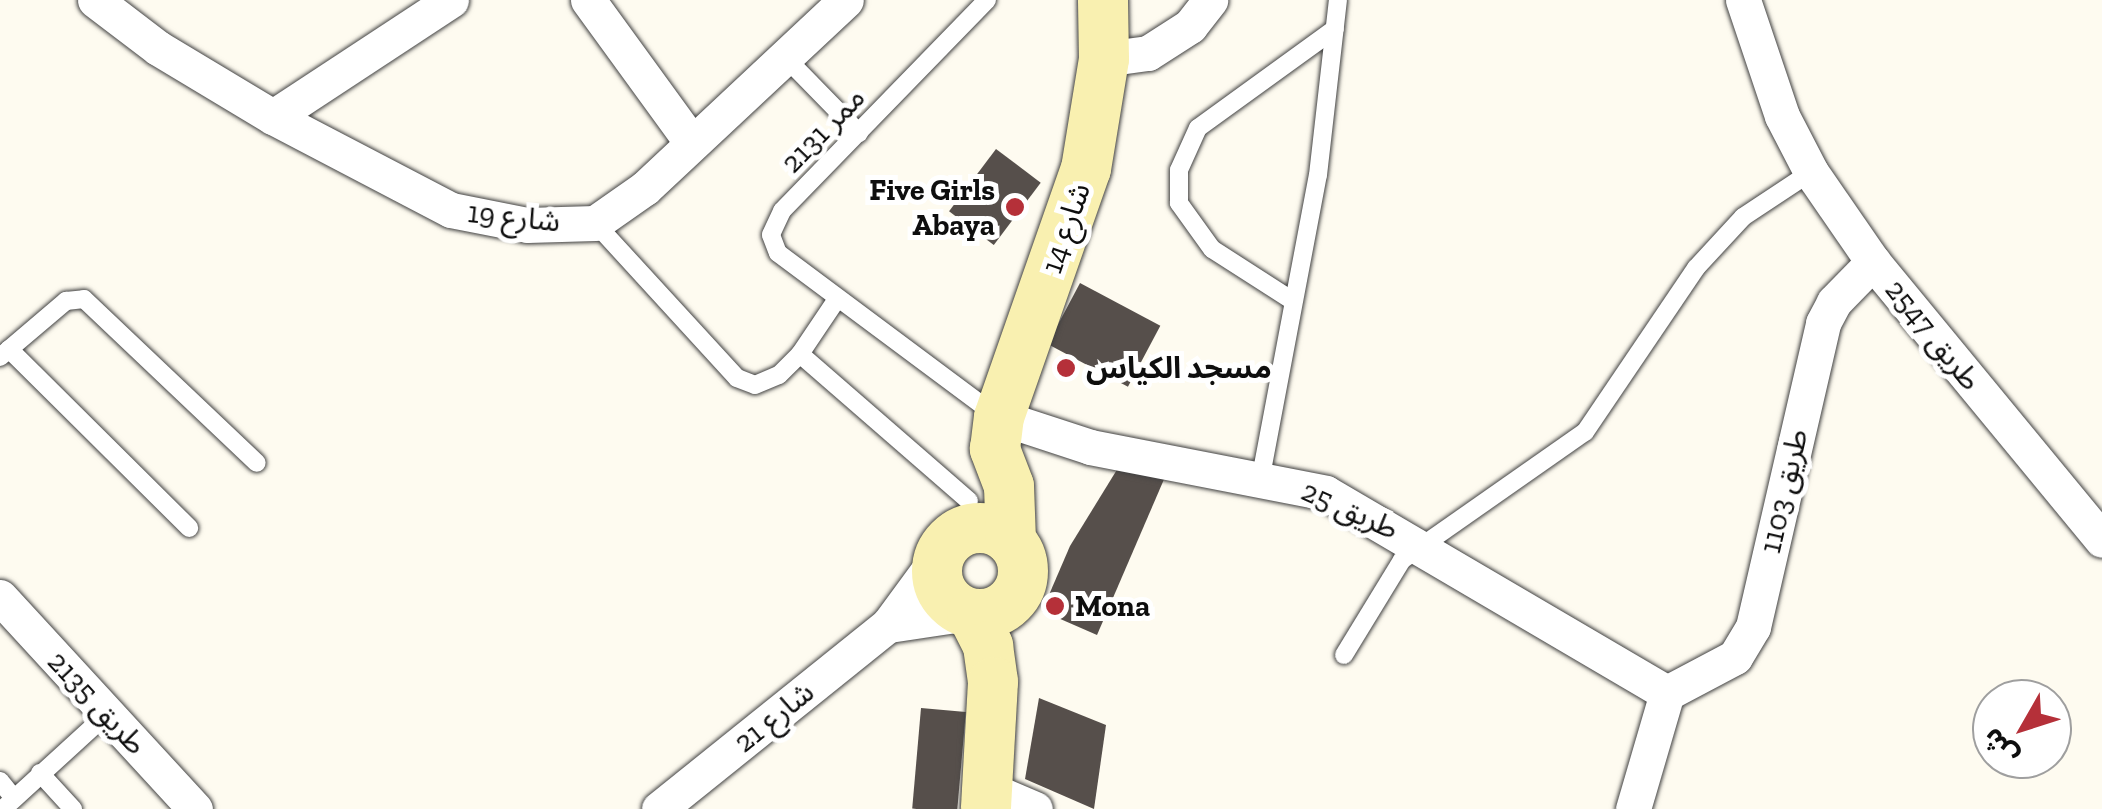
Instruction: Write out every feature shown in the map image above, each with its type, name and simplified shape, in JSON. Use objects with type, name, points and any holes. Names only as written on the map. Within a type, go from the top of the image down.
[{"type":"street","name":"شارع 19","points":[[94,0],[158,48],[273,117],[451,210],[527,225],[595,223],[645,188],[846,0]]},
{"type":"street","points":[[273,117],[452,0]]},
{"type":"street","points":[[588,0],[691,142]]},
{"type":"street","name":"شارع 14","points":[[956,530],[996,433],[1086,169],[1104,60],[1103,0]]},
{"type":"street","points":[[1104,60],[1148,53],[1190,26],[1210,0]]},
{"type":"street","name":"طريق 2547","points":[[1743,0],[1782,116],[1810,172],[1873,262],[2102,540]]},
{"type":"street","name":"طريق 1103","points":[[1667,693],[1735,657],[1753,627],[1823,323],[1834,302],[1873,262]]},
{"type":"street","points":[[989,782],[1013,684],[1015,564],[1009,486],[996,433]]},
{"type":"street","name":"طريق 25","points":[[996,433],[1261,476],[1326,493],[1422,543],[1667,693]]},
{"type":"street","points":[[989,782],[991,664],[970,613],[945,597],[956,530],[980,527],[1015,564]]},
{"type":"street","name":"شارع 21","points":[[659,809],[888,625],[956,530]]},
{"type":"street","points":[[888,625],[1005,606],[1015,564]]},
{"type":"street","name":"طريق 2135","points":[[0,597],[195,809]]},
{"type":"street","points":[[1633,809],[1667,693]]},
{"type":"street","points":[[989,782],[1034,809]]},
{"type":"lane","name":"ممر 2131","points":[[987,0],[782,211],[771,235],[778,253],[996,433]]},
{"type":"lane","points":[[1261,476],[1318,175],[1338,0]]},
{"type":"lane","points":[[1293,302],[1212,249],[1180,203],[1180,170],[1198,128],[1335,29]]},
{"type":"lane","points":[[783,55],[859,133]]},
{"type":"lane","points":[[1344,656],[1382,590],[1422,543],[1585,432],[1696,268],[1744,217],[1810,172]]},
{"type":"lane","points":[[595,223],[736,378],[755,385],[780,376],[838,299]]},
{"type":"lane","points":[[190,528],[5,353],[66,301],[84,299],[258,463]]},
{"type":"lane","points":[[800,354],[956,530]]},
{"type":"lane","points":[[0,782],[8,804],[107,714]]},
{"type":"lane","points":[[40,773],[73,809]]},
{"type":"building","points":[[996,149],[1041,183],[994,245],[949,211]]},
{"type":"building","points":[[1080,283],[1160,326],[1128,387],[1048,344]]},
{"type":"building","points":[[1118,468],[1165,477],[1097,635],[1042,611],[1070,546]]},
{"type":"building","points":[[1039,698],[1106,725],[1094,809],[1025,779]]},
{"type":"building","points":[[921,708],[966,712],[957,809],[912,809]]},
{"type":"place","name":"Five Girls Abaya","points":[[1015,207]]},
{"type":"place","name":"مسجد الكياس","points":[[1066,368]]},
{"type":"place","name":"Mona","points":[[1055,606]]}]
